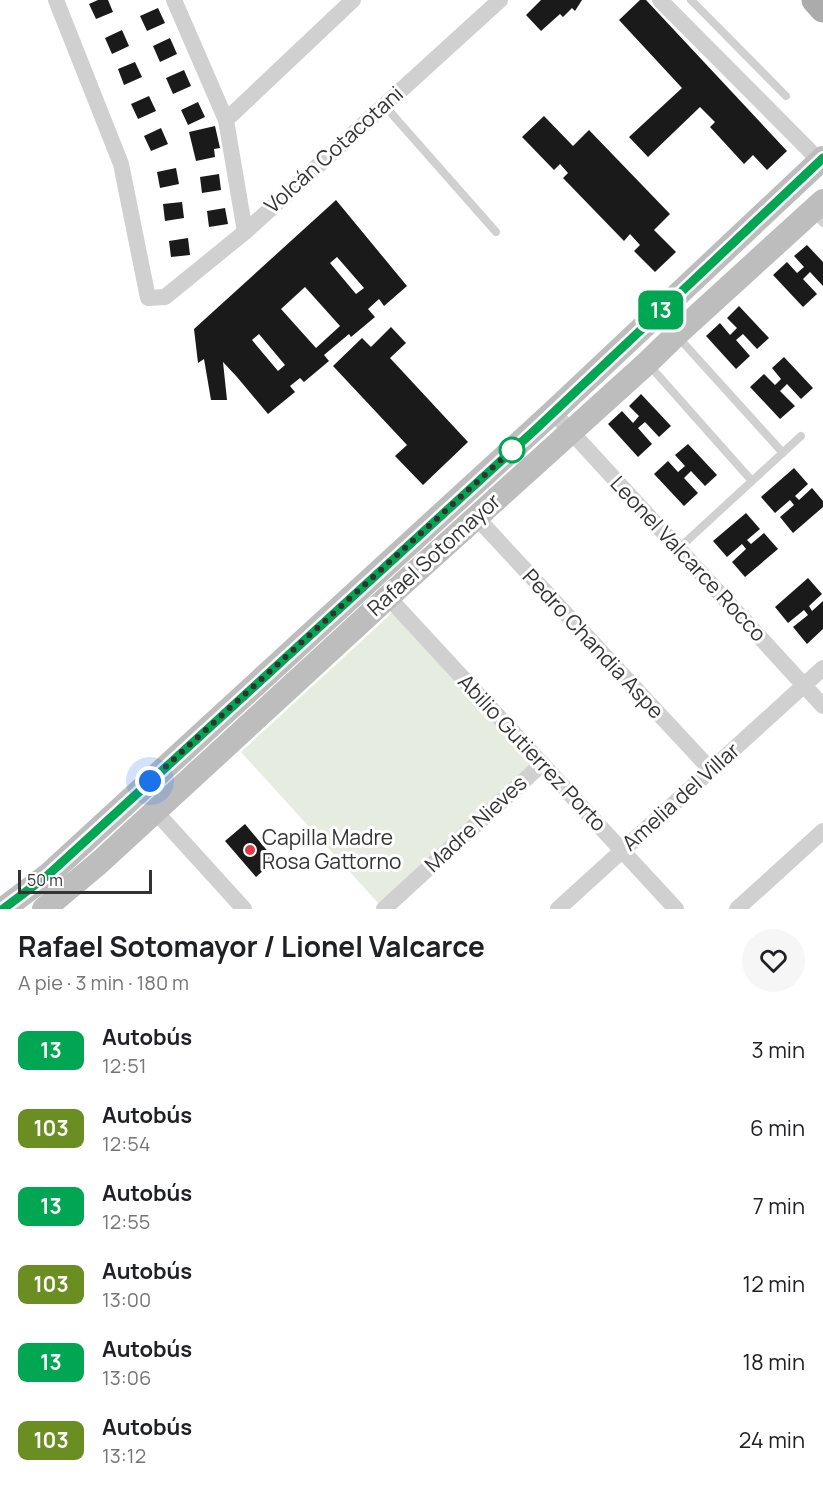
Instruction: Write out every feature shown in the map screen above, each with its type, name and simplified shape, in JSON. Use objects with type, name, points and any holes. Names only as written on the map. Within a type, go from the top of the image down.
[{"type":"main road","points":[[815,0],[823,9]]},
{"type":"main road","name":"Rafael Sotomayor","points":[[3,909],[35,885],[82,843],[553,412],[821,159]]},
{"type":"main road","name":"Rafael Sotomayor","points":[[44,909],[100,862],[676,334],[819,212]]},
{"type":"main road","points":[[82,843],[100,862]]},
{"type":"street","name":"Volcán Cotacotani","points":[[56,0],[121,164],[148,298],[165,297],[244,232],[500,0]]},
{"type":"street","points":[[174,0],[226,120],[244,232]]},
{"type":"street","points":[[226,120],[353,0]]},
{"type":"street","points":[[660,0],[821,159]]},
{"type":"street","name":"Leonel Valcarce Rocco","points":[[553,412],[823,706]]},
{"type":"street","name":"Pedro Chandia Aspe","points":[[476,517],[711,770]]},
{"type":"street","name":"Abilio Gutierrez Porto","points":[[388,597],[676,909]]},
{"type":"street","name":"Amelia del Villar","points":[[558,909],[823,668]]},
{"type":"street","name":"Madre Nieves","points":[[384,909],[542,764]]},
{"type":"street","points":[[155,811],[244,909]]},
{"type":"street","points":[[737,909],[823,831]]},
{"type":"lane","points":[[692,0],[786,96]]},
{"type":"lane","points":[[384,105],[496,232]]},
{"type":"lane","points":[[676,334],[783,453]]},
{"type":"lane","points":[[647,363],[752,481]]},
{"type":"lane","points":[[678,549],[801,436]]},
{"type":"shaded area","points":[[393,612],[531,764],[379,904],[241,752]]},
{"type":"building","points":[[98,0],[108,0],[113,12],[96,19],[89,4]]},
{"type":"building","points":[[541,0],[582,0],[575,11],[572,8],[563,17],[560,14],[541,31],[526,15]]},
{"type":"building","points":[[640,0],[646,0],[787,151],[767,170],[753,155],[744,164],[710,127],[715,122],[700,107],[648,157],[629,137],[682,88],[619,20]]},
{"type":"building","points":[[158,8],[165,23],[147,31],[140,16]]},
{"type":"building","points":[[122,30],[129,46],[112,54],[105,38]]},
{"type":"building","points":[[170,38],[177,54],[160,62],[153,46]]},
{"type":"building","points":[[135,62],[142,77],[124,85],[118,69]]},
{"type":"building","points":[[184,70],[191,86],[173,94],[166,78]]},
{"type":"building","points":[[149,96],[156,111],[138,119],[131,104]]},
{"type":"building","points":[[198,102],[205,117],[188,125],[181,110]]},
{"type":"building","points":[[544,116],[573,146],[589,130],[670,214],[654,230],[676,252],[655,272],[634,251],[640,245],[630,234],[624,241],[563,178],[568,173],[560,164],[554,170],[522,137]]},
{"type":"building","points":[[215,126],[220,148],[214,149],[215,157],[196,161],[189,132]]},
{"type":"building","points":[[161,128],[168,144],[151,151],[144,136]]},
{"type":"building","points":[[176,168],[179,184],[160,188],[157,172]]},
{"type":"building","points":[[219,174],[221,190],[202,193],[200,177]]},
{"type":"building","points":[[336,200],[407,286],[384,306],[379,299],[368,309],[375,317],[351,337],[349,334],[324,355],[329,361],[304,382],[300,378],[290,386],[295,392],[268,414],[223,362],[227,400],[211,400],[204,359],[198,363],[194,329]],"holes":[[[337,257],[364,288],[356,294],[330,263]],[[305,287],[340,326],[316,348],[281,309]],[[259,334],[285,365],[278,371],[252,340]]]},
{"type":"building","points":[[182,202],[184,218],[165,221],[163,204]]},
{"type":"building","points":[[225,208],[228,224],[209,227],[207,211]]},
{"type":"building","points":[[188,238],[190,255],[171,257],[169,241]]},
{"type":"building","points":[[807,245],[823,262],[823,286],[810,272],[803,279],[817,294],[803,307],[773,275],[787,262],[797,273],[804,267],[794,256]]},
{"type":"building","points":[[739,306],[769,338],[757,349],[743,334],[736,340],[750,356],[736,369],[706,336],[720,323],[730,335],[737,328],[727,318]]},
{"type":"building","points":[[391,327],[406,343],[390,358],[468,442],[423,485],[395,456],[407,445],[333,366],[362,338],[371,347]]},
{"type":"building","points":[[784,357],[813,388],[801,399],[787,384],[780,391],[795,406],[780,419],[750,387],[764,374],[775,385],[781,379],[772,368]]},
{"type":"building","points":[[641,394],[671,426],[659,437],[645,422],[638,428],[652,444],[638,457],[608,424],[622,411],[633,423],[639,416],[629,406]]},
{"type":"building","points":[[688,444],[717,475],[705,486],[691,471],[684,478],[698,493],[684,506],[654,474],[668,461],[678,472],[685,466],[675,455]]},
{"type":"building","points":[[794,468],[808,484],[795,496],[799,500],[812,488],[823,501],[823,507],[793,533],[780,517],[794,505],[790,500],[775,513],[761,497]]},
{"type":"building","points":[[746,513],[760,529],[747,540],[751,544],[764,533],[778,549],[745,577],[732,562],[746,549],[742,544],[727,557],[713,541]]},
{"type":"building","points":[[808,578],[822,594],[809,606],[812,611],[823,601],[823,629],[807,644],[793,627],[808,615],[804,610],[788,623],[775,607]]},
{"type":"building","name":"Capilla Madre Rosa Gattorno","points":[[245,824],[275,860],[256,877],[225,841]]},
{"type":"bus line","name":"13","points":[[3,909],[48,875],[439,518],[823,158]]},
{"type":"place","name":"Capilla Madre Rosa Gattorno","points":[[250,850]]},
{"type":"route","points":[[150,781],[512,450]]}]
